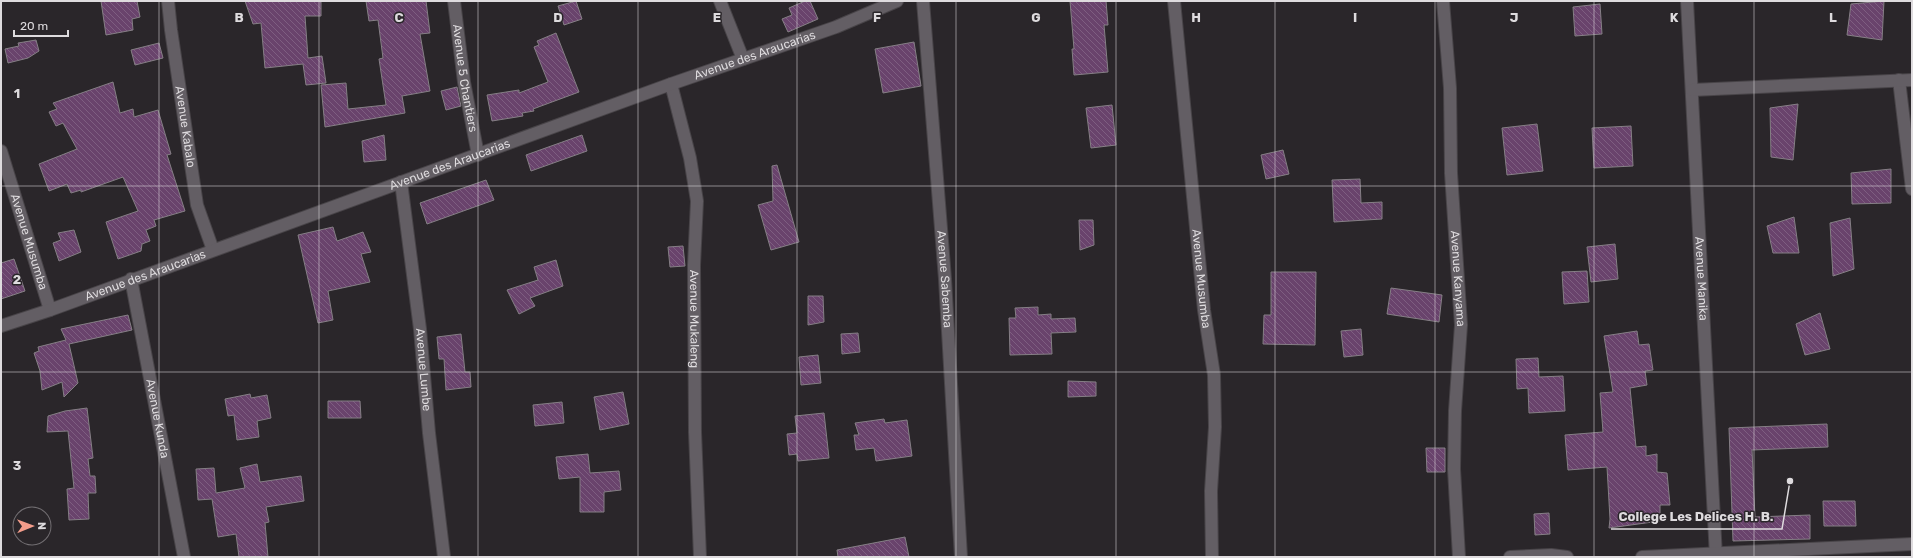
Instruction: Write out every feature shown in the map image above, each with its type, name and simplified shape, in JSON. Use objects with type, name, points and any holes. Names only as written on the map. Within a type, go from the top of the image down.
[{"type":"street","name":"Avenue Kabalo","points":[[168,1],[171,30],[198,205],[213,250]]},
{"type":"street","name":"Avenue 5 Chantiers","points":[[454,1],[464,82],[478,154]]},
{"type":"street","points":[[720,1],[743,59]]},
{"type":"street","name":"Avenue des Araucarias","points":[[1,326],[50,310],[670,84],[836,27],[897,1]]},
{"type":"street","name":"Avenue Sabemba","points":[[923,1],[945,279],[960,557]]},
{"type":"street","name":"Avenue Musumba","points":[[1174,1],[1204,310],[1214,375],[1215,427],[1211,491],[1212,557]]},
{"type":"street","name":"Avenue Kanyama","points":[[1443,1],[1450,88],[1451,173],[1461,325],[1454,469],[1459,557]]},
{"type":"street","name":"Avenue Manika","points":[[1687,1],[1716,555]]},
{"type":"street","points":[[1899,80],[1912,189]]},
{"type":"street","points":[[1692,90],[1912,80]]},
{"type":"street","name":"Avenue Mukaleng","points":[[670,84],[690,158],[697,201],[694,265],[695,432],[700,557]]},
{"type":"street","name":"Avenue Musumba","points":[[1,151],[50,310]]},
{"type":"street","name":"Avenue Lumbe","points":[[401,182],[420,329],[428,433],[444,557]]},
{"type":"street","name":"Avenue Kunda","points":[[131,280],[184,557]]},
{"type":"street","points":[[1642,557],[1716,555],[1912,544]]},
{"type":"street","points":[[1510,557],[1551,555],[1567,557]]},
{"type":"building","points":[[101,1],[137,1],[140,17],[132,19],[133,30],[106,35]]},
{"type":"building","points":[[245,1],[321,1],[321,16],[305,16],[308,58],[322,56],[326,83],[306,85],[303,64],[265,68],[261,23],[253,24]]},
{"type":"building","points":[[366,1],[426,1],[430,33],[420,34],[430,91],[402,96],[405,113],[325,127],[321,85],[346,83],[348,109],[386,105],[379,59],[383,58],[378,20],[369,21]]},
{"type":"building","points":[[576,1],[582,19],[564,25],[558,6]]},
{"type":"building","points":[[805,1],[810,1],[818,19],[788,32],[782,19],[792,15],[789,8]]},
{"type":"building","points":[[1070,1],[1106,1],[1108,25],[1104,25],[1108,72],[1074,75],[1072,49],[1074,49]]},
{"type":"building","points":[[1884,1],[1882,40],[1847,35],[1851,4]]},
{"type":"building","points":[[1600,4],[1602,34],[1575,36],[1573,7]]},
{"type":"building","points":[[556,33],[579,92],[533,109],[534,111],[522,113],[523,116],[492,121],[487,95],[519,90],[519,93],[548,82],[534,47],[539,45],[537,41]]},
{"type":"building","points":[[36,40],[39,51],[28,58],[8,63],[5,49],[19,46],[18,43]]},
{"type":"building","points":[[914,42],[921,86],[883,93],[875,49]]},
{"type":"building","points":[[159,43],[163,58],[135,65],[131,50]]},
{"type":"building","points":[[113,82],[120,113],[133,109],[134,117],[158,110],[171,154],[167,155],[185,211],[154,220],[156,226],[146,230],[150,241],[142,244],[141,251],[118,259],[106,222],[138,211],[123,177],[81,192],[81,190],[71,193],[67,184],[49,191],[39,164],[77,149],[63,123],[56,126],[49,112],[57,109],[53,103]]},
{"type":"building","points":[[457,87],[461,106],[446,110],[441,91]]},
{"type":"building","points":[[1798,104],[1793,160],[1771,157],[1770,108]]},
{"type":"building","points":[[1112,105],[1116,145],[1091,148],[1086,108]]},
{"type":"building","points":[[1537,124],[1543,171],[1507,175],[1502,128]]},
{"type":"building","points":[[1631,126],[1633,166],[1594,168],[1592,128]]},
{"type":"building","points":[[384,135],[386,160],[364,162],[362,141]]},
{"type":"building","points":[[582,135],[587,151],[531,171],[526,155]]},
{"type":"building","points":[[1283,150],[1289,174],[1266,179],[1261,155]]},
{"type":"building","points":[[777,165],[799,242],[771,250],[758,205],[773,201],[772,166]]},
{"type":"building","points":[[1891,169],[1891,203],[1852,204],[1851,173]]},
{"type":"building","points":[[1360,179],[1361,203],[1382,202],[1382,219],[1334,222],[1332,180]]},
{"type":"building","points":[[486,180],[494,200],[427,224],[420,203]]},
{"type":"building","points":[[1794,217],[1799,253],[1773,253],[1767,226]]},
{"type":"building","points":[[1850,218],[1854,269],[1833,276],[1830,223]]},
{"type":"building","points":[[1079,220],[1093,220],[1094,245],[1080,250]]},
{"type":"building","points":[[333,227],[337,241],[363,232],[371,252],[361,254],[370,282],[328,291],[333,320],[318,323],[298,235]]},
{"type":"building","points":[[74,230],[81,252],[59,261],[53,243],[61,240],[58,233]]},
{"type":"building","points":[[1615,244],[1618,279],[1591,282],[1587,247]]},
{"type":"building","points":[[683,246],[685,266],[670,267],[668,247]]},
{"type":"building","points":[[14,259],[25,291],[1,299],[1,263]]},
{"type":"building","points":[[556,260],[563,286],[530,298],[535,306],[519,314],[507,290],[538,280],[534,267]]},
{"type":"building","points":[[1587,271],[1589,302],[1564,304],[1562,272]]},
{"type":"building","points":[[1271,272],[1316,272],[1315,345],[1263,344],[1264,315],[1271,315]]},
{"type":"building","points":[[1391,288],[1442,295],[1439,322],[1387,314]]},
{"type":"building","points":[[808,296],[823,296],[824,322],[808,325]]},
{"type":"building","points":[[1038,307],[1038,315],[1051,314],[1051,319],[1075,318],[1076,332],[1051,333],[1052,354],[1010,355],[1009,318],[1016,318],[1015,308]]},
{"type":"building","points":[[1820,313],[1830,349],[1805,355],[1796,324]]},
{"type":"building","points":[[128,315],[132,330],[69,344],[78,383],[64,397],[62,382],[42,390],[40,371],[34,353],[39,351],[38,347],[66,340],[61,329]]},
{"type":"building","points":[[1361,329],[1363,355],[1344,357],[1341,331]]},
{"type":"building","points":[[1637,331],[1639,345],[1649,344],[1653,370],[1645,371],[1647,385],[1630,388],[1636,447],[1646,446],[1646,456],[1657,454],[1657,472],[1667,473],[1670,505],[1660,505],[1660,521],[1609,528],[1610,519],[1607,467],[1568,470],[1565,435],[1603,432],[1600,393],[1613,392],[1604,336]]},
{"type":"building","points":[[858,333],[860,352],[842,354],[841,334]]},
{"type":"building","points":[[461,334],[465,372],[470,372],[471,387],[446,390],[444,359],[439,359],[437,337]]},
{"type":"building","points":[[818,355],[821,383],[801,385],[799,357]]},
{"type":"building","points":[[1538,358],[1539,377],[1563,376],[1565,411],[1529,413],[1528,388],[1517,389],[1516,359]]},
{"type":"building","points":[[1068,381],[1096,382],[1096,396],[1068,397]]},
{"type":"building","points":[[623,392],[629,424],[600,430],[594,397]]},
{"type":"building","points":[[250,394],[251,398],[267,395],[271,418],[257,421],[259,437],[237,440],[234,415],[228,416],[225,399]]},
{"type":"building","points":[[328,401],[360,401],[361,418],[328,418]]},
{"type":"building","points":[[562,402],[564,423],[535,426],[533,405]]},
{"type":"building","points":[[87,408],[93,458],[88,459],[90,476],[95,476],[96,493],[88,493],[89,519],[69,520],[67,489],[74,488],[68,431],[47,432],[48,416],[65,411]]},
{"type":"building","points":[[824,413],[829,458],[798,461],[797,454],[789,455],[787,434],[797,433],[795,416]]},
{"type":"building","points":[[884,419],[885,423],[907,420],[912,456],[876,461],[874,448],[856,450],[854,435],[859,435],[855,423]]},
{"type":"building","points":[[1827,424],[1828,447],[1752,450],[1755,517],[1810,515],[1810,539],[1733,541],[1729,428]]},
{"type":"building","points":[[1426,448],[1445,448],[1445,472],[1427,472]]},
{"type":"building","points":[[588,454],[590,473],[619,471],[621,490],[604,492],[604,512],[580,512],[580,477],[559,479],[556,457]]},
{"type":"building","points":[[257,464],[260,482],[301,476],[304,501],[266,507],[269,522],[265,523],[268,557],[239,557],[236,534],[218,537],[212,499],[198,500],[196,469],[214,468],[216,493],[245,488],[240,468]]},
{"type":"building","points":[[1823,501],[1855,501],[1856,526],[1824,526]]},
{"type":"building","points":[[1549,513],[1550,534],[1535,535],[1534,514]]},
{"type":"building","points":[[905,537],[909,557],[838,557],[837,550]]},
{"type":"place","name":"College Les Delices H. B.","points":[[1790,481]]}]
